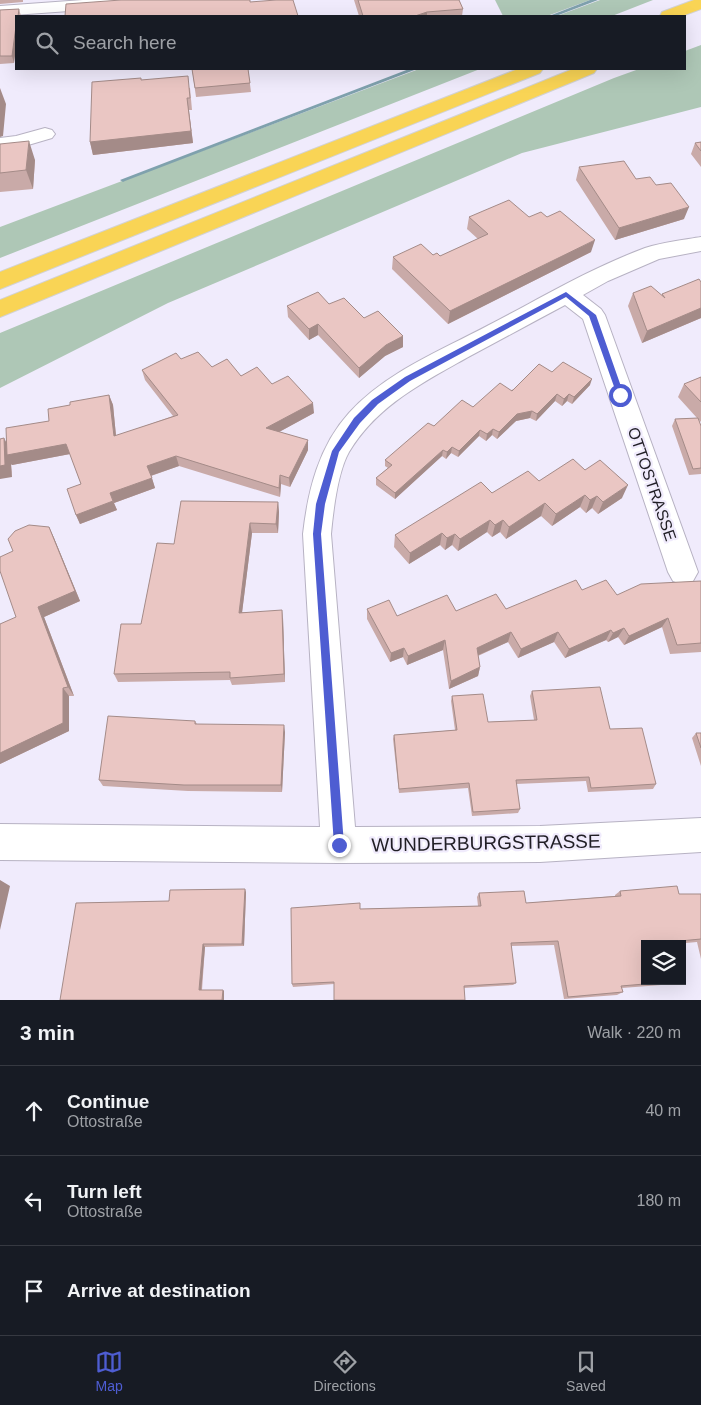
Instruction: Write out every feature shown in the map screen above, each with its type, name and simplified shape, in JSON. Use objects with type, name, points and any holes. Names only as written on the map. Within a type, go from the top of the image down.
[{"type":"highway","points":[[671,15],[701,3]]},
{"type":"highway","points":[[0,282],[186,206],[531,70]]},
{"type":"highway","points":[[0,309],[586,70]]},
{"type":"street","points":[[0,12],[152,0]]},
{"type":"street","points":[[0,144],[18,142],[45,134]]},
{"type":"street","points":[[339,845],[317,534],[320,504],[336,451],[363,414],[375,402],[408,379],[600,276],[654,253],[701,244]]},
{"type":"street","name":"OTTOSTRASSE","points":[[566,294],[592,315],[683,572]]},
{"type":"street","name":"WUNDERBURGSTRASSE","points":[[0,842],[339,845],[540,844],[701,835]]},
{"type":"green space","points":[[495,0],[590,0],[550,15],[502,15]]},
{"type":"green space","points":[[600,0],[653,0],[615,15],[560,15]]},
{"type":"green space","points":[[701,45],[701,107],[522,153],[168,303],[0,388],[0,333],[614,78],[636,70],[686,70],[686,51]]},
{"type":"green space","points":[[416,70],[477,70],[0,258],[0,227]]},
{"type":"building","points":[[121,0],[250,0],[250,2],[293,0],[298,15],[65,15],[66,4]]},
{"type":"building","points":[[358,0],[459,0],[463,9],[427,12],[418,15],[363,15]]},
{"type":"building","points":[[19,9],[18,15],[15,15],[12,56],[0,56],[0,10]]},
{"type":"building","points":[[192,70],[248,70],[250,83],[195,88]]},
{"type":"building","points":[[188,76],[190,98],[187,98],[191,131],[90,142],[92,82]]},
{"type":"building","points":[[29,141],[26,170],[0,173],[0,144]]},
{"type":"building","points":[[701,142],[701,151],[695,143]]},
{"type":"building","points":[[624,161],[636,179],[650,177],[656,185],[671,183],[689,207],[619,228],[579,167]]},
{"type":"building","points":[[509,200],[529,217],[541,212],[547,217],[560,211],[595,240],[450,311],[393,257],[421,244],[433,255],[437,253],[440,256],[488,234],[469,217]]},
{"type":"building","points":[[699,279],[701,282],[701,308],[647,331],[633,293],[651,286],[665,298],[662,294]]},
{"type":"building","points":[[318,292],[329,304],[344,298],[364,318],[378,311],[403,336],[386,345],[359,368],[318,324],[309,329],[287,306]]},
{"type":"building","points":[[198,352],[212,367],[227,359],[241,376],[257,367],[272,384],[288,376],[313,403],[266,428],[308,440],[289,478],[280,475],[279,488],[176,456],[147,466],[152,478],[110,493],[113,501],[76,515],[67,489],[81,484],[66,444],[7,455],[6,428],[49,421],[48,409],[70,405],[70,402],[109,395],[114,436],[178,415],[142,370],[176,353],[181,359]]},
{"type":"building","points":[[563,362],[592,379],[574,397],[569,394],[564,399],[557,394],[537,414],[532,411],[517,414],[499,432],[493,429],[487,434],[480,430],[459,451],[452,447],[447,452],[443,450],[395,493],[376,478],[392,465],[385,460],[428,423],[434,426],[462,400],[473,407],[500,383],[512,391],[539,364],[552,372]]},
{"type":"building","points":[[701,377],[701,402],[684,384]]},
{"type":"building","points":[[698,418],[701,426],[701,468],[693,469],[675,419]]},
{"type":"building","points":[[4,438],[5,465],[0,466],[0,439]]},
{"type":"building","points":[[573,459],[585,470],[600,460],[628,485],[603,502],[597,496],[590,500],[585,495],[556,514],[545,503],[509,527],[503,520],[495,525],[490,520],[460,539],[455,534],[447,538],[442,533],[410,553],[395,535],[481,482],[492,493],[528,471],[539,481]]},
{"type":"building","points":[[181,501],[278,502],[276,524],[250,523],[239,613],[282,610],[284,674],[230,678],[230,672],[114,674],[121,624],[141,624],[157,543],[174,544]]},
{"type":"building","points":[[29,525],[49,527],[75,591],[38,607],[68,687],[63,688],[63,723],[0,753],[0,624],[16,617],[0,571],[0,557],[13,551],[8,539],[15,531]]},
{"type":"building","points":[[576,580],[582,590],[606,580],[617,595],[641,584],[701,581],[701,643],[677,645],[668,618],[629,636],[624,628],[613,633],[611,630],[569,649],[558,632],[521,649],[511,632],[477,648],[480,667],[451,681],[445,640],[408,656],[404,648],[391,653],[367,609],[389,600],[397,616],[447,595],[456,611],[496,594],[506,609]]},
{"type":"building","points":[[600,687],[610,729],[642,728],[656,784],[591,788],[589,777],[516,780],[520,809],[473,812],[469,783],[399,789],[394,735],[457,730],[452,696],[483,694],[488,722],[537,720],[532,691]]},
{"type":"building","points":[[108,716],[195,721],[195,724],[284,725],[281,785],[184,785],[99,780]]},
{"type":"building","points":[[696,733],[701,733],[701,748]]},
{"type":"building","points":[[677,886],[679,894],[701,894],[701,939],[641,940],[641,984],[621,986],[623,992],[568,997],[558,941],[511,943],[516,983],[464,986],[465,1000],[334,1000],[334,982],[292,984],[291,908],[360,903],[360,909],[481,906],[479,893],[524,891],[526,903],[621,896],[620,891]]},
{"type":"building","points":[[245,889],[242,944],[203,944],[199,990],[223,990],[222,1000],[60,1000],[76,903],[169,901],[170,890]]},
{"type":"waterway","points":[[555,15],[595,0]]},
{"type":"waterway","points":[[123,180],[411,70]]},
{"type":"route","points":[[339,845],[320,598],[317,534],[320,504],[336,451],[357,420],[375,402],[408,379],[566,294],[592,315],[620,395]]}]
